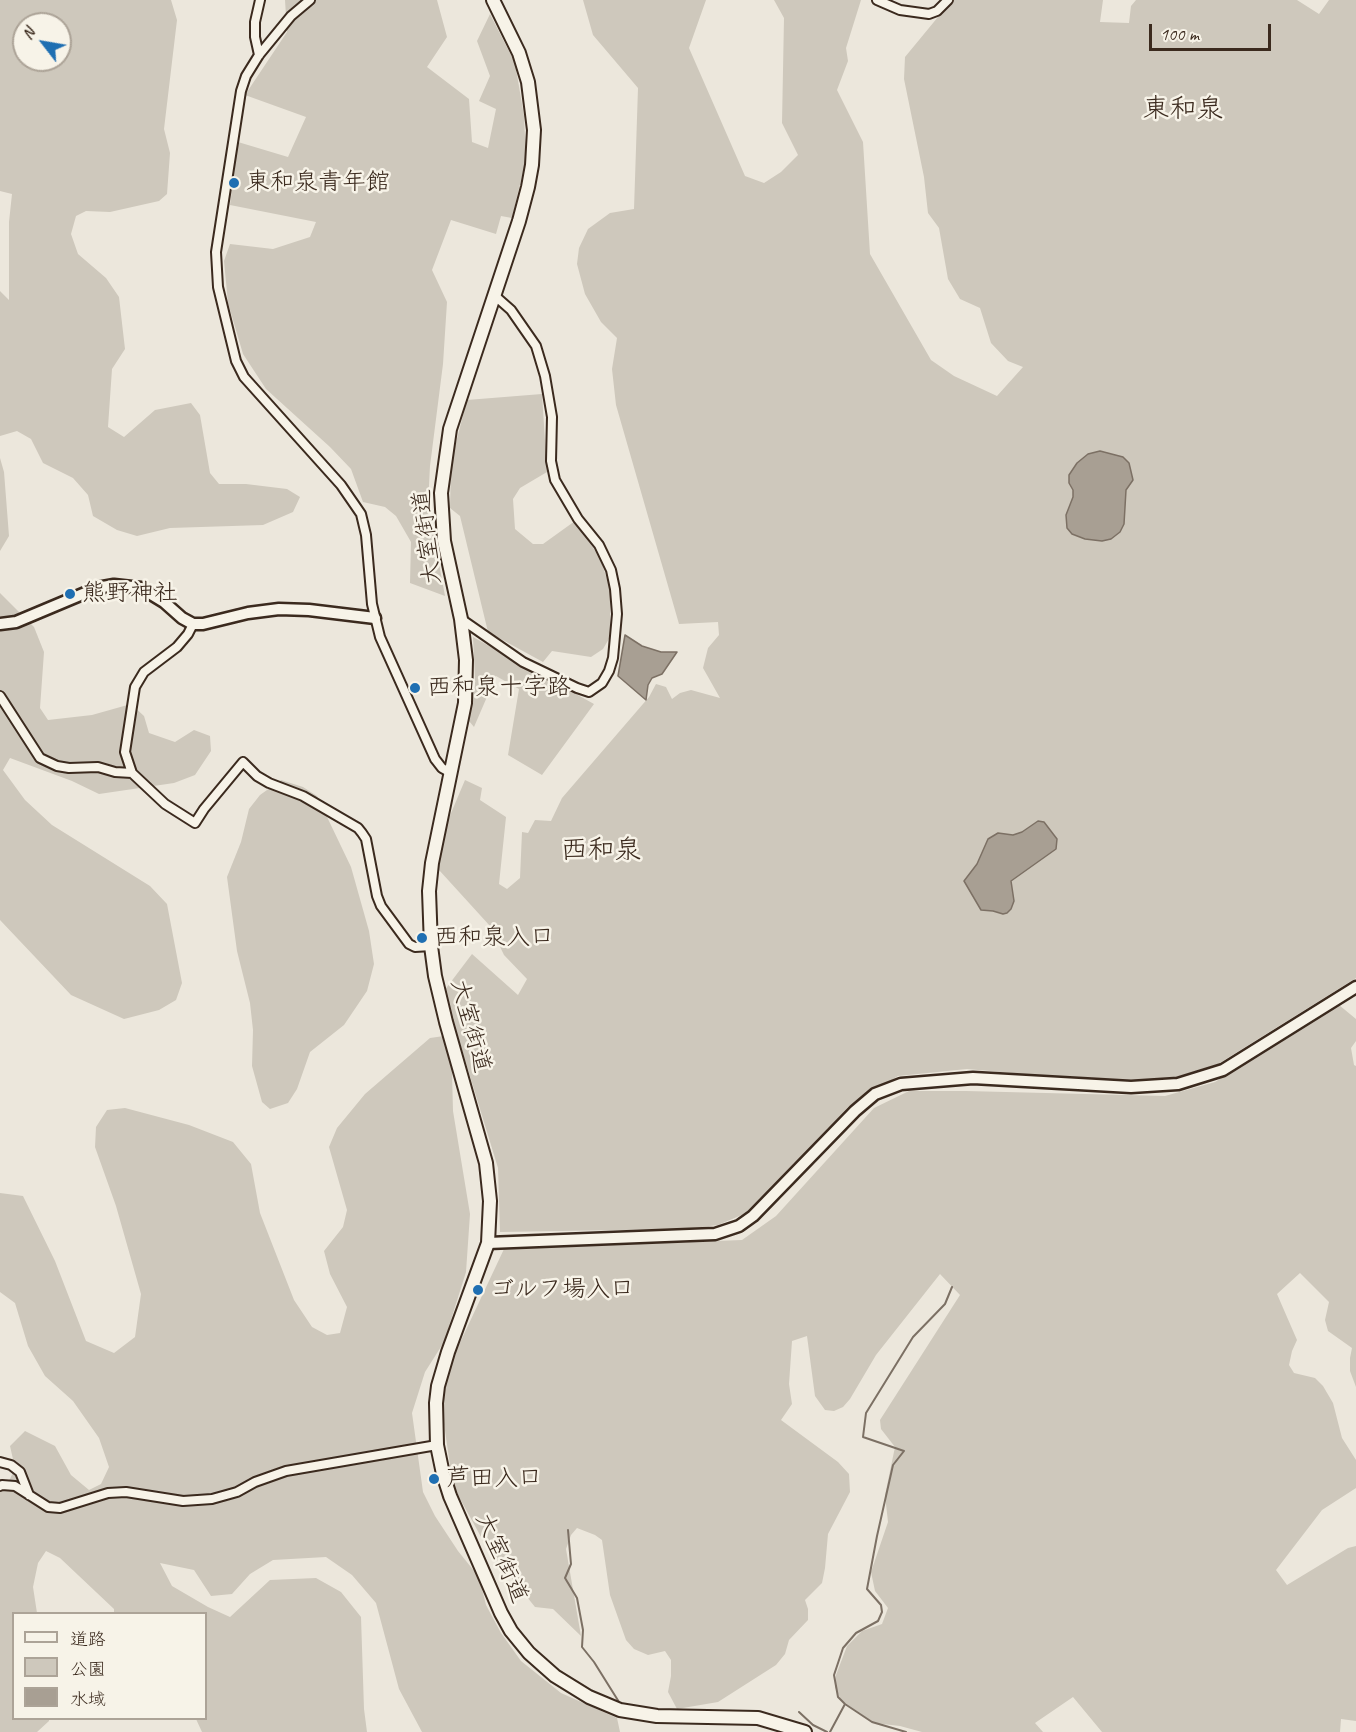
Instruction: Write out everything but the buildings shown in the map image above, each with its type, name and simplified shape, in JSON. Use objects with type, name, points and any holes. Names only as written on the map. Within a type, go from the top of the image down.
[{"type":"main road","name":"大室街道","points":[[493,0],[516,47],[528,82],[534,130],[528,187],[450,429],[442,473],[444,541],[461,619],[466,660],[465,704],[432,864],[429,891],[431,946],[443,1010],[486,1163],[490,1201],[488,1243],[438,1386],[437,1445],[442,1474],[501,1613],[529,1653],[555,1676],[589,1697],[620,1710],[657,1716],[758,1719],[805,1732]]},
{"type":"street","points":[[259,55],[255,37],[255,22],[260,0]]},
{"type":"street","points":[[310,0],[291,16],[259,55],[246,76],[241,92],[216,252],[218,287],[236,361],[244,377],[341,486],[361,514],[366,535],[375,618],[380,637],[435,759],[442,768],[451,773]]},
{"type":"street","points":[[877,0],[900,10],[929,14],[937,11],[948,0]]},
{"type":"street","points":[[461,619],[523,662],[589,692],[602,683],[613,658],[617,614],[611,570],[599,545],[578,519],[555,480],[551,461],[552,417],[545,376],[536,346],[516,316],[494,295]]},
{"type":"street","points":[[0,624],[16,622],[97,588],[114,585],[141,588],[193,624],[279,609],[309,610],[375,618]]},
{"type":"street","points":[[193,624],[177,647],[144,672],[135,687],[125,753],[132,773],[165,804],[195,823],[243,762],[257,776],[269,783],[303,796],[358,828],[366,839],[381,906],[409,944],[431,946]]},
{"type":"street","points":[[0,696],[40,758],[57,766],[69,768],[98,767],[115,772],[132,773]]},
{"type":"street","points":[[488,1243],[715,1234],[739,1226],[753,1216],[855,1111],[875,1095],[901,1084],[973,1078],[1131,1087],[1178,1084],[1223,1070],[1356,987]]},
{"type":"street","points":[[0,1486],[15,1486],[48,1507],[60,1508],[117,1492],[183,1501],[212,1499],[237,1492],[255,1482],[286,1472],[437,1445]]},
{"type":"street","points":[[0,1462],[11,1465],[20,1472],[29,1496]]},
{"type":"green space","points":[[0,0],[171,0],[177,20],[164,129],[170,153],[167,194],[159,201],[110,212],[86,211],[76,216],[71,234],[78,254],[106,278],[119,297],[125,349],[112,369],[108,427],[124,437],[155,410],[191,403],[200,415],[210,473],[219,484],[246,484],[287,489],[300,497],[293,512],[263,525],[170,528],[137,536],[117,530],[93,516],[88,495],[73,478],[43,463],[31,439],[17,431],[0,436],[0,291],[9,300],[9,222],[12,194],[0,191]]},
{"type":"green space","points":[[285,0],[437,0],[447,37],[427,67],[469,99],[472,142],[488,148],[496,109],[479,101],[490,76],[477,41],[490,14],[515,63],[524,116],[526,159],[512,218],[501,216],[496,234],[451,220],[432,270],[447,302],[443,364],[430,466],[428,504],[445,596],[410,583],[411,542],[396,516],[385,507],[363,502],[351,469],[266,389],[243,354],[228,303],[224,261],[230,244],[273,249],[310,237],[316,222],[230,205],[238,142],[288,157],[306,117],[245,95],[287,32]]},
{"type":"green space","points":[[583,0],[706,0],[689,48],[745,176],[764,183],[781,172],[798,155],[782,123],[784,18],[774,0],[861,0],[846,48],[848,61],[837,90],[863,142],[870,254],[931,360],[954,376],[997,396],[1023,367],[1008,361],[991,343],[980,308],[960,299],[948,279],[939,228],[928,213],[924,177],[904,79],[905,57],[952,0],[1103,0],[1100,22],[1129,23],[1131,6],[1136,0],[1297,0],[1319,14],[1329,0],[1356,0],[1356,978],[1218,1064],[1173,1078],[1146,1081],[967,1069],[898,1076],[848,1107],[763,1199],[744,1214],[718,1225],[685,1229],[500,1232],[498,1168],[444,991],[472,954],[518,995],[527,979],[504,955],[490,926],[439,870],[438,859],[446,825],[465,780],[482,788],[480,800],[506,817],[499,884],[507,889],[520,878],[522,832],[528,833],[535,820],[551,821],[562,798],[649,697],[656,684],[666,687],[672,699],[680,693],[691,690],[720,698],[703,668],[708,648],[719,635],[718,622],[679,624],[616,405],[612,369],[617,338],[601,322],[585,294],[577,264],[579,248],[588,229],[610,213],[634,209],[638,88],[593,35]]},
{"type":"green space","points":[[542,394],[547,472],[520,488],[513,499],[515,529],[533,544],[543,544],[575,521],[600,558],[610,588],[610,637],[603,649],[591,657],[552,651],[543,662],[488,632],[460,516],[450,508],[451,462],[467,400]]},
{"type":"green space","points":[[0,458],[4,472],[9,536],[0,551]]},
{"type":"green space","points":[[0,593],[34,627],[44,652],[40,708],[48,720],[92,715],[131,704],[144,716],[149,733],[175,742],[194,730],[210,736],[211,751],[195,775],[174,783],[99,794],[72,781],[10,758],[3,770],[25,800],[52,825],[150,886],[167,904],[182,983],[176,1000],[159,1010],[124,1019],[71,995],[0,920]]},
{"type":"green space","points":[[473,637],[594,704],[542,775],[508,755],[519,689],[496,676],[474,727],[469,721],[475,678]]},
{"type":"green space","points":[[281,780],[303,787],[317,796],[351,867],[369,931],[374,964],[367,991],[344,1025],[310,1052],[297,1089],[288,1103],[270,1109],[262,1102],[252,1066],[253,1030],[250,1003],[237,951],[227,877],[241,842],[249,809],[260,795]]},
{"type":"green space","points":[[1339,1005],[1356,1019],[1356,1041],[1351,1048],[1356,1066],[1356,1387],[1350,1371],[1352,1348],[1328,1331],[1325,1320],[1329,1302],[1300,1273],[1277,1294],[1297,1340],[1289,1365],[1294,1373],[1315,1378],[1323,1386],[1333,1403],[1342,1438],[1356,1460],[1356,1488],[1322,1510],[1276,1570],[1287,1585],[1348,1548],[1356,1546],[1356,1721],[1341,1719],[1340,1732],[1102,1732],[1073,1697],[1035,1723],[1043,1732],[922,1732],[900,1726],[874,1723],[841,1700],[835,1687],[836,1675],[847,1646],[862,1631],[882,1624],[888,1608],[875,1591],[871,1572],[888,1522],[885,1495],[895,1447],[881,1429],[880,1420],[960,1295],[940,1274],[876,1355],[843,1407],[834,1411],[825,1410],[815,1396],[807,1336],[792,1341],[789,1384],[792,1404],[781,1420],[838,1462],[849,1474],[850,1492],[828,1534],[822,1583],[805,1600],[808,1620],[789,1640],[785,1654],[776,1665],[718,1702],[677,1709],[668,1692],[671,1660],[665,1651],[648,1655],[634,1649],[626,1640],[610,1595],[602,1540],[595,1535],[577,1528],[571,1535],[566,1549],[581,1636],[553,1609],[535,1607],[486,1546],[453,1486],[442,1410],[449,1366],[504,1249],[742,1240],[776,1216],[874,1108],[909,1091],[1165,1096],[1215,1082]]},
{"type":"green space","points":[[451,1035],[453,1111],[470,1214],[466,1272],[444,1342],[425,1372],[412,1413],[423,1492],[435,1516],[458,1551],[479,1577],[486,1605],[501,1633],[521,1661],[561,1693],[617,1718],[620,1732],[422,1732],[399,1689],[376,1603],[352,1575],[326,1557],[273,1560],[250,1574],[232,1594],[211,1596],[194,1570],[160,1563],[172,1586],[230,1617],[270,1580],[316,1578],[341,1592],[361,1617],[367,1732],[202,1732],[196,1720],[207,1720],[207,1612],[114,1612],[114,1609],[60,1558],[46,1551],[38,1563],[33,1587],[37,1612],[12,1612],[12,1720],[49,1721],[37,1732],[0,1732],[0,1489],[10,1479],[15,1468],[10,1446],[25,1431],[55,1446],[71,1475],[89,1490],[101,1484],[109,1467],[99,1438],[73,1401],[45,1376],[28,1346],[15,1303],[0,1292],[0,1193],[23,1196],[55,1261],[86,1341],[114,1353],[135,1337],[141,1294],[116,1206],[95,1147],[96,1127],[107,1110],[125,1108],[189,1125],[233,1142],[251,1164],[260,1213],[294,1300],[312,1327],[327,1335],[340,1333],[347,1307],[330,1274],[324,1251],[343,1227],[347,1210],[329,1147],[337,1128],[365,1094],[430,1038]]},
{"type":"water","points":[[1100,451],[1123,457],[1129,463],[1133,480],[1126,490],[1124,524],[1120,532],[1111,539],[1102,541],[1085,539],[1072,534],[1067,528],[1066,515],[1073,497],[1069,475],[1077,463],[1088,454]]},
{"type":"water","points":[[625,635],[642,646],[661,652],[677,652],[662,674],[652,678],[648,685],[646,700],[618,676]]},
{"type":"water","points":[[1038,821],[1044,822],[1057,839],[1056,849],[1011,881],[1014,901],[1007,913],[981,910],[964,881],[977,864],[988,839],[998,833],[1013,835],[1022,832]]},
{"type":"waterway","points":[[830,1732],[845,1704],[838,1697],[834,1675],[843,1648],[856,1633],[878,1621],[882,1612],[881,1605],[867,1589],[893,1465],[904,1451],[863,1437],[866,1413],[913,1337],[945,1304],[952,1287]]},
{"type":"waterway","points":[[568,1530],[571,1564],[565,1578],[577,1598],[583,1630],[582,1647],[619,1702]]},
{"type":"waterway","points":[[845,1704],[872,1722],[906,1732]]},
{"type":"waterway","points":[[799,1712],[813,1725],[827,1732]]},
{"type":"place","name":"東和泉青年館","points":[[234,183]]},
{"type":"place","name":"熊野神社","points":[[70,594]]},
{"type":"place","name":"西和泉十字路","points":[[415,688]]},
{"type":"place","name":"西和泉入口","points":[[422,938]]},
{"type":"place","name":"ゴルフ場入口","points":[[478,1290]]},
{"type":"place","name":"芦田入口","points":[[434,1479]]},
{"type":"district","name":"東和泉","points":[[1183,110]]},
{"type":"district","name":"西和泉","points":[[601,851]]}]
